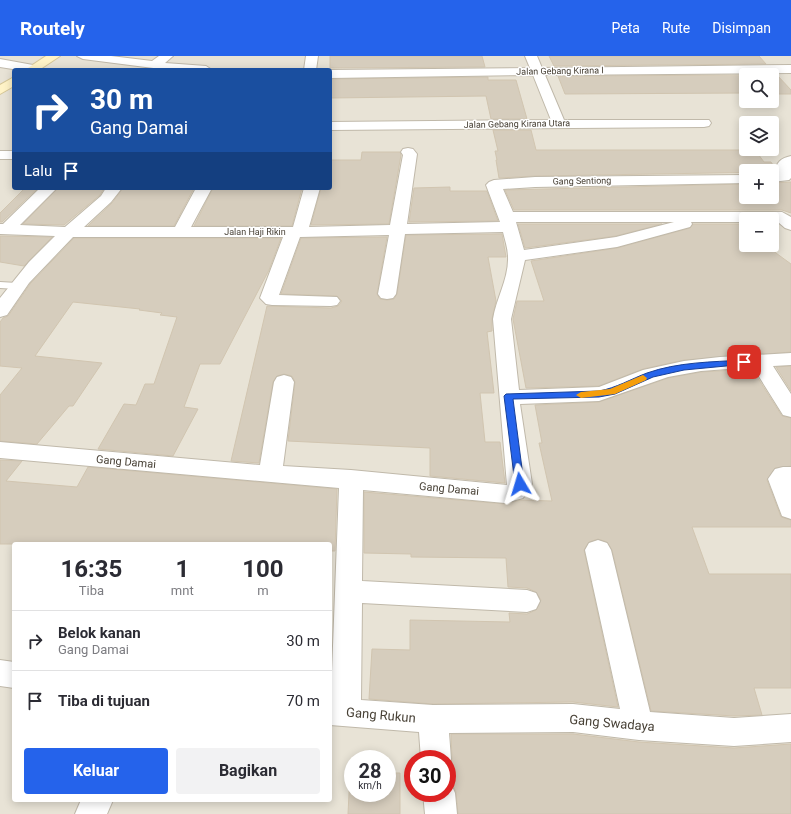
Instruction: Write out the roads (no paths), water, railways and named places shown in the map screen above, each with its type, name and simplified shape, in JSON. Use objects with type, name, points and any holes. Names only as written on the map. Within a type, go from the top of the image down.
[{"type":"street","points":[[34,68],[54,56]]},
{"type":"street","points":[[83,56],[185,68]]},
{"type":"street","points":[[154,65],[167,56]]},
{"type":"street","points":[[310,68],[312,56]]},
{"type":"street","points":[[531,56],[558,123]]},
{"type":"street","points":[[0,63],[27,68]]},
{"type":"street","name":"Jalan Gebang Kirana I","points":[[332,74],[791,69]]},
{"type":"street","points":[[0,90],[12,82]]},
{"type":"street","name":"Jalan Gebang Kirana Utara","points":[[332,126],[704,123]]},
{"type":"street","points":[[387,294],[410,154],[408,152]]},
{"type":"street","points":[[0,155],[12,155]]},
{"type":"street","points":[[779,177],[784,177],[783,166],[791,160]]},
{"type":"street","name":"Gang Sentiong","points":[[517,256],[508,222],[493,186],[496,184],[739,179]]},
{"type":"street","points":[[4,228],[47,190]]},
{"type":"street","points":[[0,311],[17,286],[41,259],[68,232],[106,199],[113,190]]},
{"type":"street","points":[[182,231],[203,190]]},
{"type":"street","points":[[311,190],[269,298],[272,300],[331,301]]},
{"type":"street","points":[[706,217],[617,242],[517,256],[516,266],[502,318],[509,396],[599,394],[612,392],[650,375],[684,367],[791,359]]},
{"type":"street","name":"Jalan Haji Rikin","points":[[4,228],[68,232],[397,230],[508,222],[706,217],[782,217],[791,225]]},
{"type":"street","points":[[759,361],[791,410]]},
{"type":"street","points":[[270,474],[284,382]]},
{"type":"street","name":"Gang Damai","points":[[0,450],[145,465],[351,480],[505,494],[515,492],[520,484],[509,396]]},
{"type":"street","points":[[791,475],[783,476],[780,479],[791,510]]},
{"type":"street","points":[[338,711],[348,591],[351,480]]},
{"type":"street","points":[[598,550],[639,726]]},
{"type":"street","points":[[348,591],[527,601]]},
{"type":"street","points":[[0,674],[12,675]]},
{"type":"street","name":"Gang Rukun","points":[[338,711],[433,719]]},
{"type":"street","name":"Gang Swadaya","points":[[433,719],[573,718],[639,726],[734,732],[791,728]]},
{"type":"street","points":[[433,719],[435,750]]},
{"type":"street","points":[[91,814],[96,802]]},
{"type":"street","points":[[440,802],[441,814]]},
{"type":"lane","points":[[0,285],[17,286]]}]
